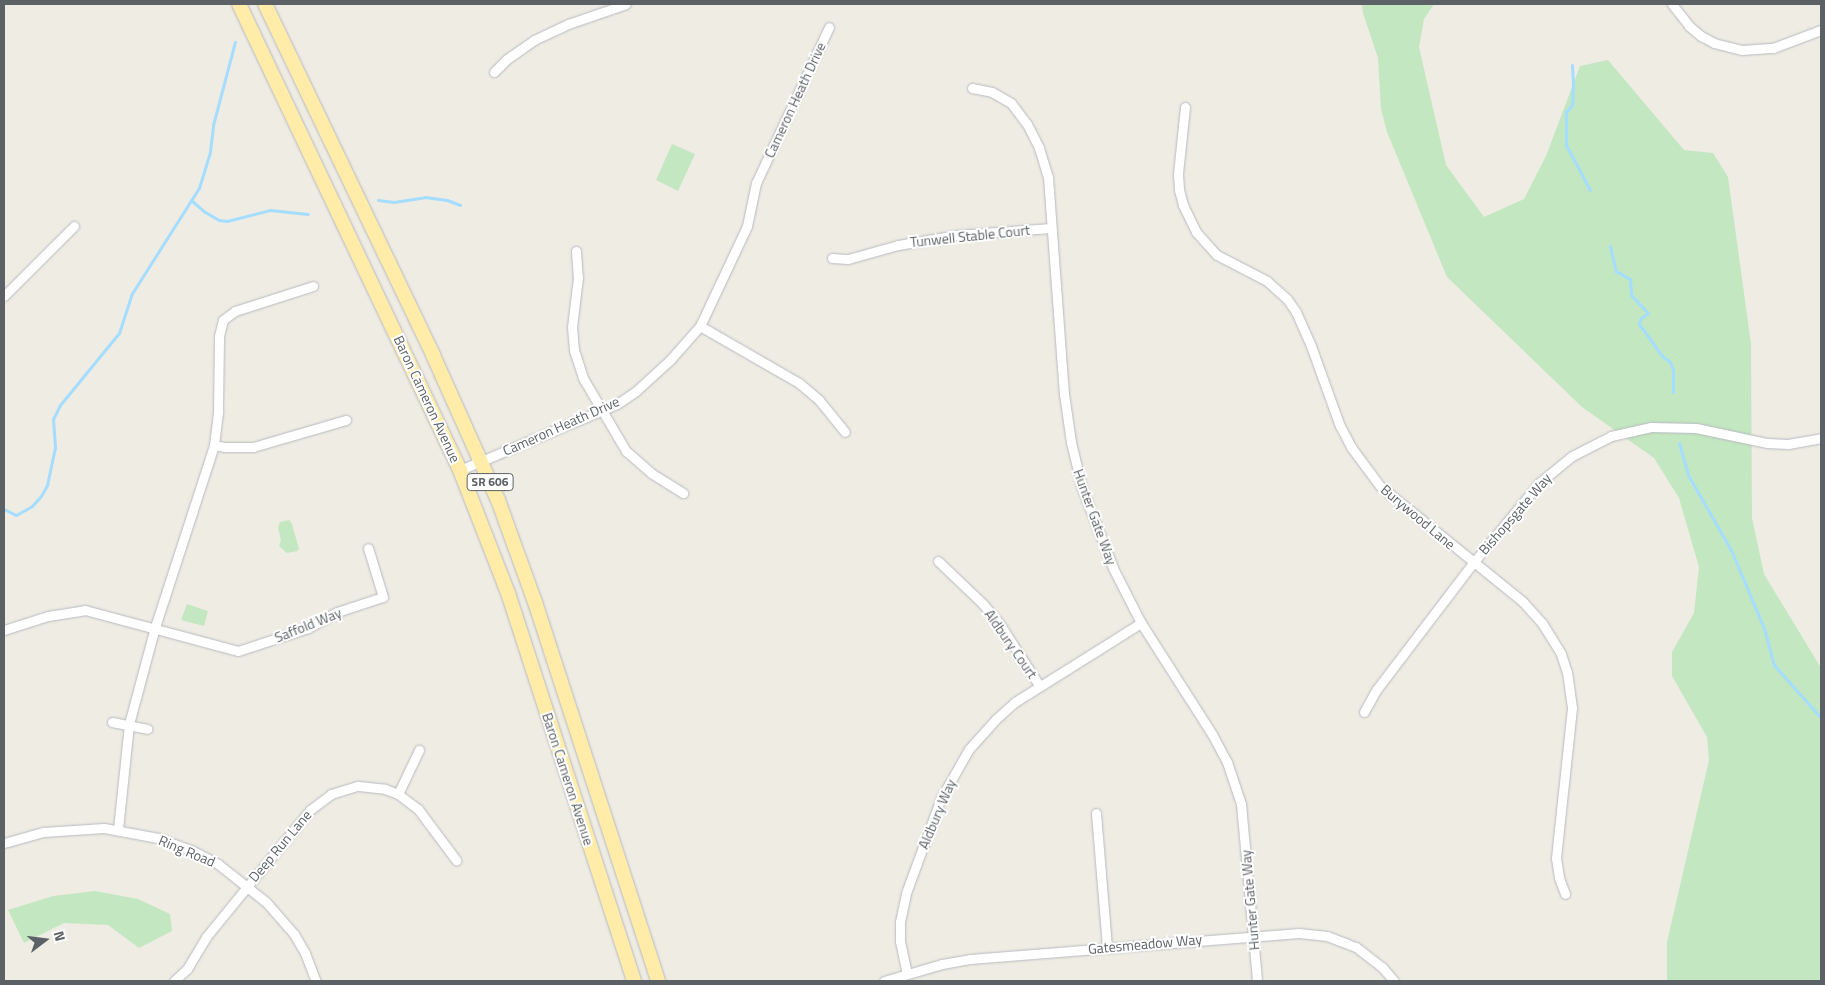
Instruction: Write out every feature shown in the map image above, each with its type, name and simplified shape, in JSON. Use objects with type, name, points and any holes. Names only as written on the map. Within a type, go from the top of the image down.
[{"type":"main road","name":"Baron Cameron Avenue","points":[[239,4],[460,470],[509,596],[634,981]]},
{"type":"main road","name":"Baron Cameron Avenue","points":[[265,4],[482,461],[535,602],[658,981]]},
{"type":"street","points":[[494,72],[534,40],[568,24],[626,4]]},
{"type":"street","points":[[1672,4],[1689,26],[1701,36],[1714,43],[1742,50],[1773,48],[1821,30]]},
{"type":"street","name":"Cameron Heath Drive","points":[[460,470],[602,411],[636,391],[670,360],[700,326],[746,226],[756,183],[829,27]]},
{"type":"street","name":"Hunter Gate Way","points":[[972,88],[992,92],[1011,103],[1027,124],[1039,148],[1048,178],[1060,343],[1071,442],[1082,488],[1097,532],[1113,568],[1142,623],[1212,734],[1227,762],[1241,804],[1257,981]]},
{"type":"street","name":"Burywood Lane","points":[[1185,107],[1178,174],[1179,190],[1183,205],[1196,232],[1217,255],[1267,281],[1287,299],[1296,312],[1311,346],[1340,426],[1365,468],[1390,496],[1523,602],[1542,623],[1557,646],[1567,672],[1572,708],[1556,858],[1558,878],[1565,894]]},
{"type":"street","points":[[4,296],[74,226]]},
{"type":"street","name":"Tunwell Stable Court","points":[[832,258],[848,259],[898,245],[934,238],[1051,228]]},
{"type":"street","points":[[576,251],[578,277],[572,327],[574,350],[583,378],[626,451],[651,473],[683,493]]},
{"type":"street","points":[[118,829],[128,724],[155,627],[214,445],[218,410],[219,336],[223,320],[234,311],[313,286]]},
{"type":"street","points":[[700,326],[799,383],[819,400],[845,432]]},
{"type":"street","points":[[214,445],[253,447],[346,420]]},
{"type":"street","name":"Bishopsgate Way","points":[[1364,712],[1383,682],[1473,563],[1540,483],[1554,469],[1578,452],[1612,436],[1651,427],[1674,426],[1696,428],[1767,443],[1788,444],[1821,438]]},
{"type":"street","name":"Saffold Way","points":[[4,630],[48,616],[85,610],[155,627],[238,651],[308,628],[337,612],[383,597],[368,548]]},
{"type":"street","name":"Aldbury Court","points":[[938,561],[983,604],[999,623],[1039,685]]},
{"type":"street","name":"Aldbury Way","points":[[907,974],[900,941],[902,906],[941,798],[955,770],[983,733],[1015,702],[1039,685],[1142,623]]},
{"type":"street","points":[[112,722],[147,729]]},
{"type":"street","points":[[398,794],[419,750]]},
{"type":"street","name":"Deep Run Lane","points":[[174,981],[187,969],[206,937],[310,810],[326,797],[344,789],[358,786],[384,789],[398,794],[418,809],[456,860]]},
{"type":"street","points":[[1096,813],[1107,947]]},
{"type":"street","name":"Ring Road","points":[[4,843],[43,832],[67,829],[118,829],[158,838],[193,851],[218,864],[248,885],[276,912],[294,934],[305,953],[316,981]]},
{"type":"street","name":"Gatesmeadow Way","points":[[884,981],[970,959],[1299,933],[1327,936],[1356,947],[1382,967],[1394,981]]},
{"type":"green space","points":[[1362,4],[1434,4],[1424,19],[1419,47],[1446,165],[1484,217],[1524,199],[1546,156],[1580,66],[1608,60],[1684,150],[1713,153],[1728,177],[1751,344],[1752,518],[1764,574],[1821,668],[1821,981],[1667,981],[1667,942],[1709,760],[1707,737],[1672,676],[1672,652],[1694,613],[1699,567],[1679,498],[1654,458],[1582,407],[1447,277],[1387,132],[1381,109],[1378,58],[1363,13]]},
{"type":"green space","points":[[672,144],[695,154],[678,191],[656,180]]},
{"type":"green space","points":[[289,520],[292,524],[299,549],[287,553],[279,546],[281,540],[278,528],[280,522]]},
{"type":"green space","points":[[187,604],[208,611],[204,626],[181,620]]},
{"type":"green space","points":[[95,891],[138,899],[170,914],[172,931],[139,948],[108,925],[64,923],[24,943],[8,910],[53,896]]},
{"type":"waterway","points":[[4,509],[16,515],[32,506],[41,496],[47,485],[55,447],[53,419],[60,405],[119,333],[131,295],[199,188],[210,151],[213,125],[235,42]]},
{"type":"waterway","points":[[1572,65],[1572,105],[1566,112],[1566,145],[1590,190]]},
{"type":"waterway","points":[[378,200],[394,202],[425,197],[447,200],[460,205]]},
{"type":"waterway","points":[[191,200],[205,212],[219,220],[227,221],[270,210],[308,214]]},
{"type":"waterway","points":[[1610,246],[1616,271],[1630,279],[1631,295],[1648,313],[1641,318],[1639,324],[1662,356],[1670,362],[1673,370],[1673,392]]},
{"type":"waterway","points":[[1679,443],[1688,475],[1731,550],[1764,628],[1774,665],[1821,718]]}]
